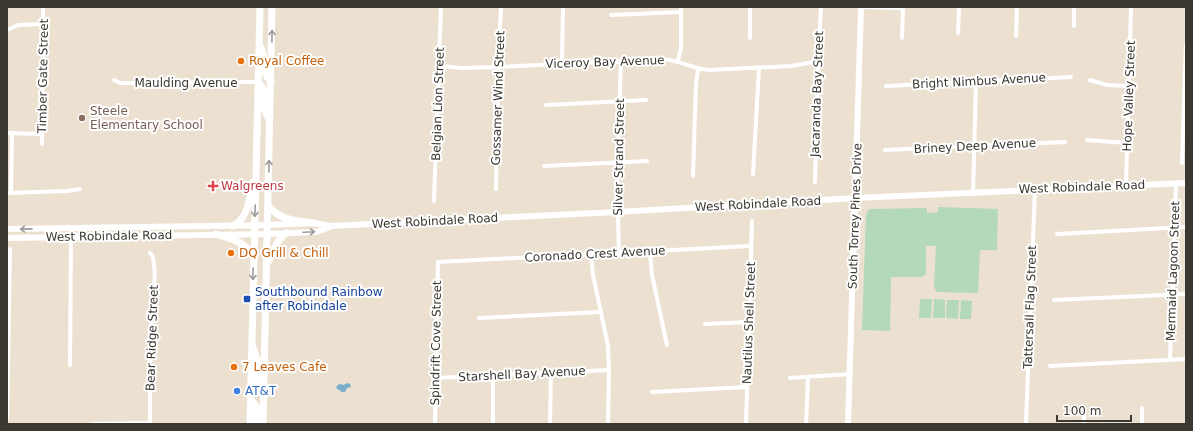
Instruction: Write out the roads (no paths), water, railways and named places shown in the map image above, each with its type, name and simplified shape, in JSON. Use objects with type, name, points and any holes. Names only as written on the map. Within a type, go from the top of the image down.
[{"type":"main road","points":[[250,424],[260,7]]},
{"type":"main road","points":[[263,424],[272,7]]},
{"type":"main road","name":"South Torrey Pines Drive","points":[[848,424],[862,7]]},
{"type":"main road","points":[[259,44],[263,49],[265,73],[267,78],[271,81]]},
{"type":"main road","points":[[258,82],[263,88],[264,108],[270,122]]},
{"type":"main road","points":[[232,226],[239,222],[245,214],[257,168]]},
{"type":"main road","name":"West Robindale Road","points":[[7,229],[267,226],[314,223],[331,226],[1186,182]]},
{"type":"main road","points":[[268,205],[273,212],[282,217],[314,223]]},
{"type":"main road","name":"West Robindale Road","points":[[7,238],[267,234],[316,232],[331,226]]},
{"type":"main road","points":[[148,235],[157,232],[176,230],[177,227]]},
{"type":"main road","points":[[266,266],[272,256],[277,242],[286,233]]},
{"type":"main road","points":[[216,234],[244,244],[253,256]]},
{"type":"main road","points":[[251,343],[257,359],[259,390],[264,395]]},
{"type":"main road","points":[[251,400],[257,407],[257,424]]},
{"type":"street","name":"Timber Gate Street","points":[[42,144],[43,7]]},
{"type":"street","name":"Belgian Lion Street","points":[[434,201],[441,7]]},
{"type":"street","name":"Gossamer Wind Street","points":[[496,189],[498,67],[501,7]]},
{"type":"street","points":[[562,63],[563,7]]},
{"type":"street","points":[[750,7],[750,38]]},
{"type":"street","name":"Jacaranda Bay Street","points":[[815,182],[820,7]]},
{"type":"street","points":[[862,7],[903,7],[902,38]]},
{"type":"street","points":[[958,7],[958,32]]},
{"type":"street","points":[[1016,36],[1017,7]]},
{"type":"street","points":[[1074,7],[1074,26]]},
{"type":"street","name":"Hope Valley Street","points":[[1126,186],[1131,7]]},
{"type":"street","points":[[611,15],[681,9],[681,47],[678,61]]},
{"type":"street","points":[[7,30],[18,25],[43,24]]},
{"type":"street","points":[[1182,163],[1184,142],[1186,44]]},
{"type":"street","name":"Viceroy Bay Avenue","points":[[439,66],[462,68],[498,67],[664,59],[678,61],[698,69],[709,70],[792,66],[818,61]]},
{"type":"street","name":"Silver Strand Street","points":[[619,253],[617,212],[621,60]]},
{"type":"street","points":[[753,174],[759,68]]},
{"type":"street","points":[[693,176],[696,84],[698,69]]},
{"type":"street","name":"Bright Nimbus Avenue","points":[[886,86],[1071,77]]},
{"type":"street","name":"Maulding Avenue","points":[[114,80],[120,83],[258,82]]},
{"type":"street","points":[[1090,80],[1107,85],[1129,86]]},
{"type":"street","points":[[973,193],[976,82]]},
{"type":"street","points":[[546,105],[646,100]]},
{"type":"street","points":[[42,134],[9,133],[9,192],[67,191],[80,189]]},
{"type":"street","points":[[1088,140],[1127,143]]},
{"type":"street","name":"Briney Deep Avenue","points":[[885,150],[1065,142]]},
{"type":"street","points":[[544,166],[647,161]]},
{"type":"street","name":"Mermaid Lagoon Street","points":[[1170,360],[1176,183]]},
{"type":"street","name":"Tattersall Flag Street","points":[[1026,424],[1035,189]]},
{"type":"street","name":"Nautilus Shell Street","points":[[746,424],[752,221]]},
{"type":"street","points":[[1057,234],[1186,227]]},
{"type":"street","points":[[70,365],[72,228]]},
{"type":"street","name":"Coronado Crest Avenue","points":[[438,262],[751,246]]},
{"type":"street","points":[[7,420],[8,274],[10,249]]},
{"type":"street","points":[[650,252],[652,275],[667,345]]},
{"type":"street","name":"Bear Ridge Street","points":[[150,253],[152,255],[154,266],[154,292],[150,365],[150,424]]},
{"type":"street","points":[[591,254],[593,276],[608,346],[608,424]]},
{"type":"street","name":"Spindrift Cove Street","points":[[434,424],[438,262]]},
{"type":"street","points":[[1054,300],[1186,294]]},
{"type":"street","points":[[479,318],[600,312]]},
{"type":"street","points":[[705,324],[749,322]]},
{"type":"street","points":[[1050,366],[1186,359]]},
{"type":"street","name":"Starshell Bay Avenue","points":[[435,378],[609,370]]},
{"type":"street","points":[[550,424],[551,372]]},
{"type":"street","points":[[790,378],[850,374]]},
{"type":"street","points":[[492,424],[493,375]]},
{"type":"street","points":[[806,424],[808,378]]},
{"type":"street","points":[[652,392],[747,387]]},
{"type":"street","points":[[1142,408],[1142,424]]},
{"type":"street","points":[[1084,412],[1084,424]]},
{"type":"street","points":[[91,424],[150,424]]},
{"type":"water","points":[[347,383],[350,384],[351,387],[347,388],[345,392],[342,392],[336,388],[339,384],[344,385]]},
{"type":"place","name":"Royal Coffee","points":[[241,61]]},
{"type":"place","name":"Steele Elementary School","points":[[82,118]]},
{"type":"place","name":"Walgreens","points":[[213,186]]},
{"type":"place","name":"DQ Grill & Chill","points":[[231,253]]},
{"type":"place","name":"Southbound Rainbow after Robindale","points":[[247,299]]},
{"type":"place","name":"7 Leaves Cafe","points":[[234,367]]},
{"type":"place","name":"AT&T","points":[[237,391]]}]
